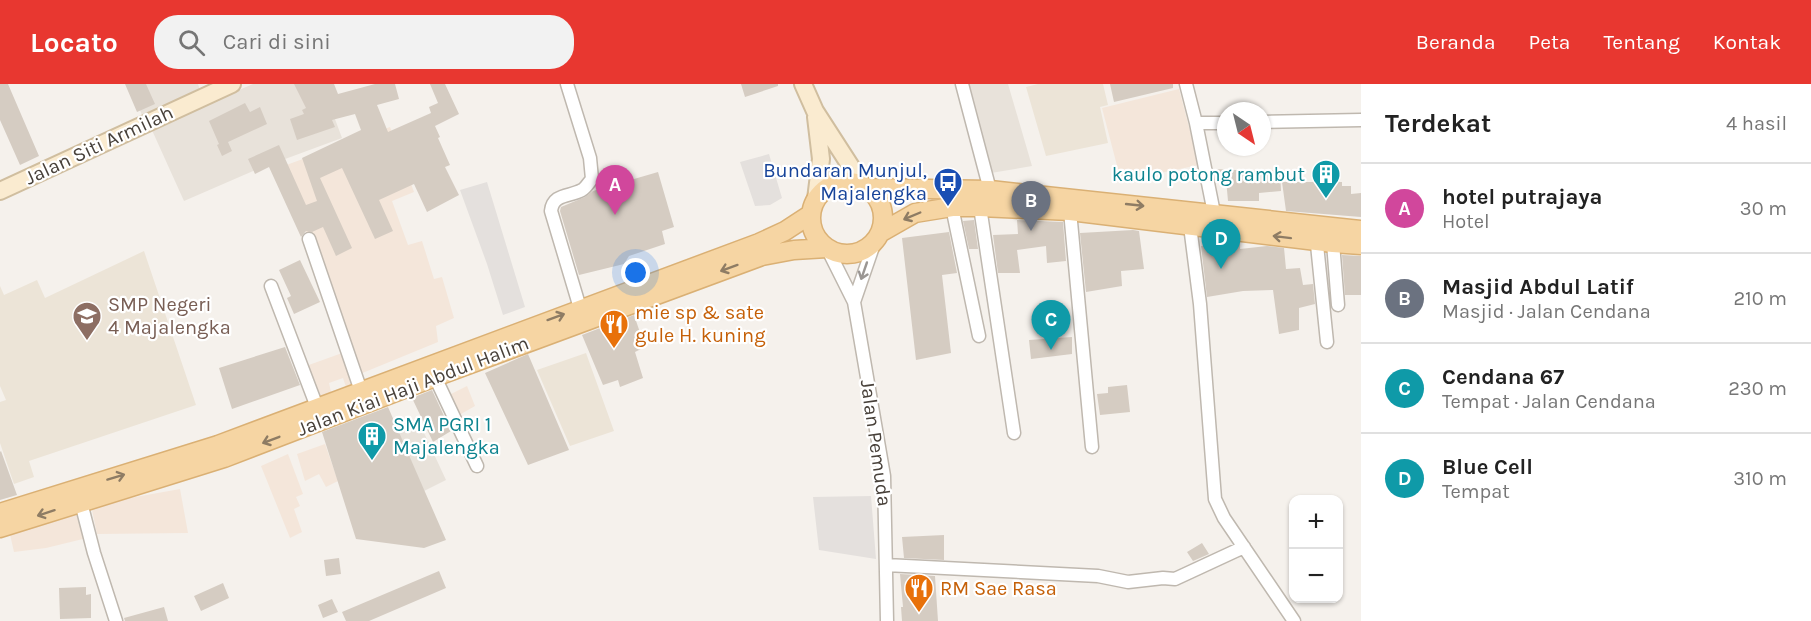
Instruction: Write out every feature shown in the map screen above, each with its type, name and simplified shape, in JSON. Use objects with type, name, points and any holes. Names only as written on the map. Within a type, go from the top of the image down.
[{"type":"main road","name":"Jalan Siti Armilah","points":[[0,191],[232,84]]},
{"type":"main road","points":[[803,84],[815,111],[866,188],[879,201],[883,217],[877,237]]},
{"type":"main road","points":[[815,111],[821,159],[814,207],[815,234],[827,248],[843,254],[861,251],[877,237],[915,213],[952,207],[1071,211],[1190,226],[1321,237],[1361,230]]},
{"type":"main road","points":[[814,207],[825,189],[838,183],[851,182],[866,188],[990,190],[1214,213],[1361,245]]},
{"type":"main road","name":"Jalan Kiai Haji Abdul Halim","points":[[0,528],[79,495],[759,243],[785,231],[814,207]]},
{"type":"main road","name":"Jalan Kiai Haji Abdul Halim","points":[[0,513],[224,458],[762,256],[794,250],[827,248]]},
{"type":"street","points":[[567,84],[590,158],[592,178],[583,190],[559,197],[554,202],[551,211],[580,308]]},
{"type":"street","points":[[962,84],[990,190]]},
{"type":"street","points":[[1186,84],[1214,213]]},
{"type":"street","points":[[1271,122],[1361,120]]},
{"type":"street","points":[[1196,123],[1217,123]]},
{"type":"street","points":[[952,207],[979,336]]},
{"type":"street","points":[[980,207],[1014,433]]},
{"type":"street","points":[[1071,211],[1092,447]]},
{"type":"street","points":[[1190,226],[1200,304],[1215,499],[1220,511],[1294,621]]},
{"type":"street","points":[[854,302],[877,237]]},
{"type":"street","points":[[1321,237],[1338,305]]},
{"type":"street","points":[[1321,237],[1327,342]]},
{"type":"street","points":[[309,239],[361,392]]},
{"type":"street","points":[[827,248],[854,302]]},
{"type":"street","points":[[271,286],[316,408]]},
{"type":"street","name":"Jalan Pemuda","points":[[854,302],[884,476],[886,565],[883,619]]},
{"type":"street","points":[[435,377],[477,466]]},
{"type":"street","points":[[79,495],[94,553],[116,621]]},
{"type":"street","points":[[886,565],[1098,576],[1128,582],[1175,579],[1244,547]]},
{"type":"shaded area","points":[[129,84],[198,84],[200,90],[142,115]]},
{"type":"shaded area","points":[[253,84],[322,84],[342,138],[258,169],[184,201],[151,128]]},
{"type":"shaded area","points":[[966,84],[1008,84],[1032,166],[991,173]]},
{"type":"shaded area","points":[[1038,84],[1103,84],[1108,105],[1100,107],[1108,143],[1046,156],[1026,87]]},
{"type":"shaded area","points":[[1179,89],[1199,165],[1121,181],[1102,108]]},
{"type":"shaded area","points":[[390,127],[414,192],[392,201],[408,245],[422,241],[434,279],[442,277],[454,318],[436,326],[438,342],[360,374],[281,167]]},
{"type":"shaded area","points":[[769,154],[782,198],[770,205],[755,206],[740,162]]},
{"type":"shaded area","points":[[487,182],[525,307],[503,315],[460,190]]},
{"type":"shaded area","name":"SMP Negeri 4 Majalengka","points":[[144,251],[196,405],[29,461],[34,477],[14,484],[0,443],[0,402],[6,400],[0,386],[0,286],[4,295],[37,280],[45,298]]},
{"type":"shaded area","points":[[345,352],[355,383],[346,387],[343,378],[329,383],[331,392],[318,398],[306,366]]},
{"type":"shaded area","points":[[586,353],[614,431],[570,446],[537,370]]},
{"type":"shaded area","points":[[467,386],[475,406],[454,418],[447,396]]},
{"type":"shaded area","points":[[419,422],[446,480],[424,491],[398,431]]},
{"type":"shaded area","points":[[325,444],[338,481],[326,487],[319,474],[305,481],[297,454]]},
{"type":"shaded area","points":[[288,454],[303,494],[296,497],[300,506],[294,509],[302,532],[290,538],[261,466]]},
{"type":"shaded area","points":[[180,489],[188,533],[97,534],[91,505]]},
{"type":"shaded area","points":[[871,496],[876,559],[819,550],[813,497]]},
{"type":"shaded area","points":[[77,509],[87,538],[46,548],[14,552],[9,530]]},
{"type":"building","points":[[0,84],[8,84],[39,156],[20,165],[0,120]]},
{"type":"building","points":[[125,84],[146,84],[155,104],[137,112]]},
{"type":"building","points":[[294,84],[334,84],[338,94],[375,84],[395,84],[399,99],[377,105],[388,132],[431,113],[429,107],[438,103],[430,84],[445,84],[459,114],[435,126],[450,165],[445,167],[459,195],[427,212],[414,184],[379,200],[393,231],[375,239],[342,168],[320,178],[352,248],[336,256],[323,227],[312,232],[306,231],[301,237],[269,167],[255,174],[248,159],[279,145],[306,205],[317,201],[302,158],[361,130],[355,114],[332,120],[335,127],[297,140],[290,119],[304,114],[302,110],[306,108]]},
{"type":"building","points":[[741,84],[778,84],[778,86],[745,97]]},
{"type":"building","points":[[1110,84],[1173,84],[1173,88],[1114,102]]},
{"type":"building","points":[[245,103],[250,112],[260,107],[267,124],[228,142],[232,151],[222,156],[209,121]]},
{"type":"building","points":[[1214,169],[1280,170],[1281,191],[1259,193],[1259,201],[1228,201],[1226,179],[1215,178]]},
{"type":"building","points":[[658,172],[674,227],[662,231],[665,244],[629,256],[624,264],[579,275],[560,211],[561,207],[593,191]]},
{"type":"building","points":[[1282,182],[1342,182],[1342,186],[1351,186],[1351,194],[1361,193],[1361,217],[1286,211]]},
{"type":"building","points":[[974,220],[978,249],[969,249],[963,221]]},
{"type":"building","points":[[1017,220],[1063,222],[1066,261],[1047,263],[1046,246],[1017,250],[1020,273],[998,273],[993,235],[1018,234]]},
{"type":"building","points":[[1139,231],[1144,269],[1121,271],[1122,286],[1086,292],[1080,233]]},
{"type":"building","points":[[949,232],[957,273],[942,275],[951,353],[916,360],[902,238]]},
{"type":"building","points":[[1240,243],[1240,249],[1267,246],[1284,248],[1286,269],[1300,268],[1303,285],[1313,284],[1315,304],[1299,308],[1299,330],[1279,334],[1273,290],[1243,291],[1207,297],[1201,246]]},
{"type":"building","points":[[1342,255],[1361,256],[1361,295],[1345,295]]},
{"type":"building","points":[[300,260],[320,302],[294,314],[287,298],[291,296],[279,270]]},
{"type":"building","name":"mie sp & sate gule H. kuning","points":[[634,315],[645,347],[635,352],[643,378],[620,387],[618,380],[603,385],[582,335]]},
{"type":"building","points":[[1072,337],[1072,354],[1031,359],[1029,340]]},
{"type":"building","points":[[285,347],[300,385],[232,409],[219,368]]},
{"type":"building","points":[[528,354],[569,450],[528,465],[485,373]]},
{"type":"building","points":[[1127,385],[1130,412],[1100,415],[1097,394],[1108,393],[1108,387]]},
{"type":"building","points":[[432,390],[451,431],[433,442],[412,398]]},
{"type":"building","name":"SMA PGRI 1 Majalengka","points":[[388,407],[446,540],[424,548],[356,539],[322,432]]},
{"type":"building","points":[[0,452],[17,495],[0,500]]},
{"type":"building","points":[[944,535],[944,560],[904,558],[902,537]]},
{"type":"building","points":[[1202,543],[1209,554],[1193,561],[1187,552]]},
{"type":"building","points":[[339,558],[341,574],[326,576],[324,560]]},
{"type":"building","points":[[439,571],[446,588],[369,621],[346,621],[342,612]]},
{"type":"building","points":[[900,574],[935,576],[938,621],[902,621]]},
{"type":"building","points":[[223,583],[229,598],[201,611],[194,596]]},
{"type":"building","points":[[86,587],[86,595],[91,594],[91,618],[60,619],[59,588]]},
{"type":"building","points":[[332,599],[338,612],[323,618],[318,605]]},
{"type":"building","points":[[164,607],[168,621],[125,621],[124,618]]},
{"type":"place","name":"kaulo potong rambut","points":[[1326,200]]},
{"type":"place","name":"Bundaran Munjul, Majalengka","points":[[948,208]]},
{"type":"place","name":"hotel putrajaya","points":[[615,215]]},
{"type":"place","name":"Masjid Abdul Latif","points":[[1031,231]]},
{"type":"place","name":"Blue Cell","points":[[1221,269]]},
{"type":"place","name":"SMP Negeri 4 Majalengka","points":[[87,342]]},
{"type":"place","name":"mie sp & sate gule H. kuning","points":[[614,350]]},
{"type":"place","name":"Cendana 67","points":[[1051,350]]},
{"type":"place","name":"SMA PGRI 1 Majalengka","points":[[372,462]]},
{"type":"place","name":"RM Sae Rasa","points":[[919,614]]}]
